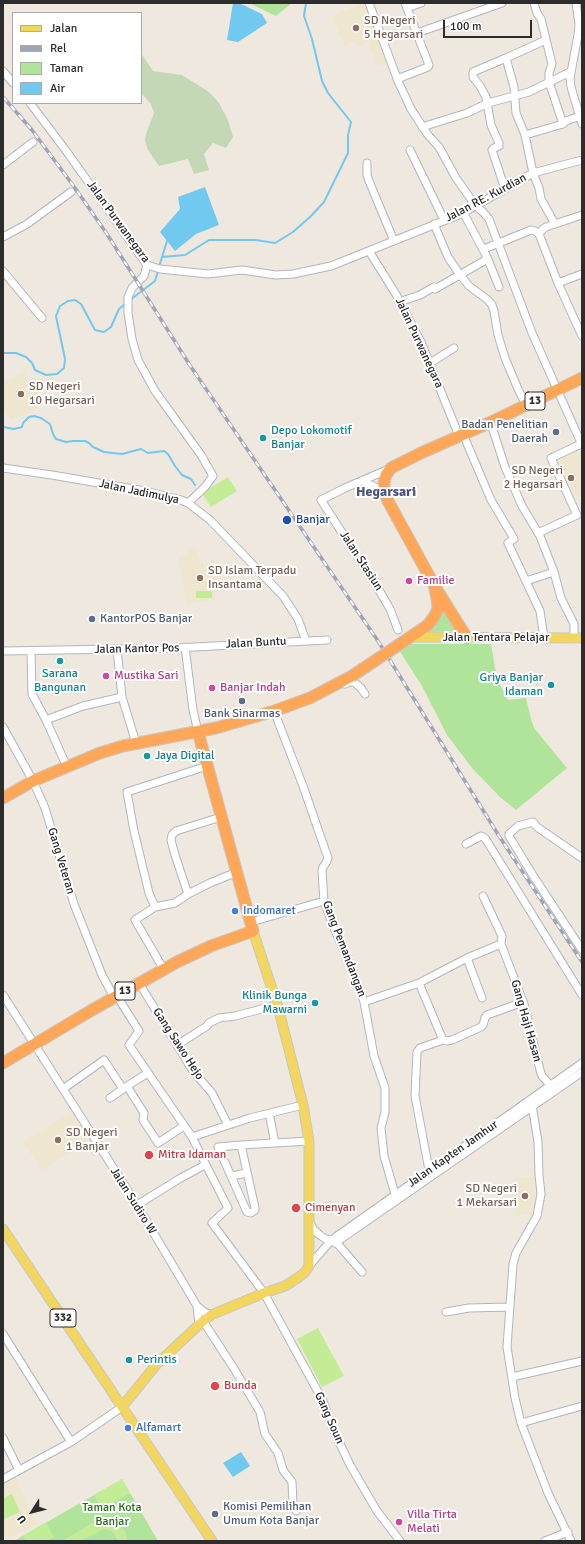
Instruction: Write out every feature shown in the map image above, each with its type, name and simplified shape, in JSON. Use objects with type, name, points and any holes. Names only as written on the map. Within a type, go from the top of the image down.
[{"type":"highway","name":"13","points":[[391,468],[582,378]]},
{"type":"highway","points":[[391,468],[385,479],[384,491],[388,501],[434,584],[467,638]]},
{"type":"highway","points":[[3,798],[33,781],[100,753],[136,743],[216,728],[310,698],[352,676],[428,625],[438,609],[434,584]]},
{"type":"highway","points":[[198,732],[252,926]]},
{"type":"highway","name":"13","points":[[3,1063],[140,983],[252,926]]},
{"type":"main road","name":"Jalan Tentara Pelajar","points":[[410,637],[578,638]]},
{"type":"main road","points":[[252,926],[277,1005],[304,1105],[309,1141],[309,1262]]},
{"type":"main road","name":"332","points":[[3,1228],[212,1541]]},
{"type":"main road","name":"Jalan Kapten Jamhur","points":[[122,1407],[156,1365],[211,1315],[285,1286],[305,1272],[309,1262]]},
{"type":"main road","points":[[201,1524],[201,1541]]},
{"type":"street","points":[[369,3],[397,79],[411,109],[422,127],[439,147],[456,178],[475,205],[489,219],[532,333],[556,390],[582,445],[551,458],[577,515],[538,533]]},
{"type":"street","points":[[397,79],[428,67],[429,64],[406,5],[421,3]]},
{"type":"street","points":[[417,33],[502,3]]},
{"type":"street","points":[[534,3],[552,64],[549,73],[549,82],[563,124]]},
{"type":"street","points":[[576,3],[579,24],[570,72],[571,87],[582,124]]},
{"type":"street","points":[[505,189],[493,154],[494,148],[498,146],[499,143],[490,122],[488,103],[480,86],[473,77],[473,72],[546,40]]},
{"type":"street","points":[[506,58],[516,96],[516,114],[526,134],[533,173],[539,188],[541,199],[555,224]]},
{"type":"street","points":[[3,71],[12,82]]},
{"type":"street","points":[[422,127],[467,113],[488,103],[529,92],[570,72]]},
{"type":"street","name":"Jalan Purwanegara","points":[[31,104],[67,152],[147,265],[158,268],[208,274],[242,270],[276,275],[293,274],[331,266],[369,251],[397,296],[421,342],[491,500],[514,539],[508,543],[526,581]]},
{"type":"street","points":[[526,134],[563,124],[566,121],[580,116]]},
{"type":"street","points":[[3,165],[33,142]]},
{"type":"street","points":[[410,150],[444,220]]},
{"type":"street","name":"Jalan RE. Kurdian","points":[[369,251],[463,212],[533,173],[543,169],[582,160]]},
{"type":"street","points":[[367,163],[367,175],[369,181],[394,241]]},
{"type":"street","points":[[3,237],[27,224],[71,192]]},
{"type":"street","points":[[463,212],[488,257],[499,287]]},
{"type":"street","points":[[539,234],[543,229],[582,215]]},
{"type":"street","points":[[434,224],[448,257],[460,275],[469,286],[488,300],[492,305],[496,317],[498,335],[505,358],[526,405]]},
{"type":"street","points":[[484,249],[531,230],[539,234],[558,283],[582,336]]},
{"type":"street","points":[[400,302],[435,288],[484,261],[488,257]]},
{"type":"street","points":[[147,265],[144,276],[132,284],[128,297],[132,339],[141,367],[169,411],[201,455],[213,476],[211,480],[188,503]]},
{"type":"street","points":[[3,271],[42,318]]},
{"type":"street","points":[[558,283],[582,274]]},
{"type":"street","points":[[430,363],[454,348]]},
{"type":"street","points":[[489,423],[493,430],[505,467],[522,506],[538,533],[554,572],[561,598],[574,624],[578,638]]},
{"type":"street","name":"Jalan Jadimulya","points":[[3,468],[137,490],[188,503],[210,520],[283,596],[298,619],[306,641]]},
{"type":"street","name":"Jalan Stasiun","points":[[391,468],[321,500],[379,590],[390,609],[398,630]]},
{"type":"street","points":[[362,481],[384,491]]},
{"type":"street","points":[[544,638],[540,611],[526,581],[554,572]]},
{"type":"street","name":"Jalan Buntu","points":[[184,647],[327,640]]},
{"type":"street","name":"Jalan Kantor Pos","points":[[3,652],[184,647],[193,710],[198,732]]},
{"type":"street","points":[[117,649],[122,697],[136,743]]},
{"type":"street","points":[[31,651],[32,694],[46,720],[67,767]]},
{"type":"street","points":[[276,710],[294,708],[351,681],[357,683],[365,694]]},
{"type":"street","points":[[46,720],[83,706],[122,697]]},
{"type":"street","name":"Gang Pemandangan","points":[[276,710],[328,858],[322,871],[324,901],[364,1002],[374,1056],[385,1088],[385,1112],[381,1128],[384,1156],[395,1194]]},
{"type":"street","name":"Gang Veteran","points":[[3,727],[33,781],[45,808],[74,904],[97,964],[116,997],[139,1031],[129,1045],[148,1073]]},
{"type":"street","points":[[156,907],[149,892],[134,831],[127,792],[207,766]]},
{"type":"street","points":[[188,894],[171,840],[172,835],[176,831],[221,816]]},
{"type":"street","points":[[582,858],[537,827],[533,822],[518,826],[509,834],[534,877],[582,950]]},
{"type":"street","points":[[466,844],[481,836],[485,838],[582,995]]},
{"type":"street","points":[[164,970],[135,920],[156,907],[175,903],[188,894],[237,872]]},
{"type":"street","name":"Gang Haji Hasan","points":[[483,896],[502,936],[501,944],[523,1002],[540,1070],[542,1076],[550,1085]]},
{"type":"street","points":[[252,926],[324,901]]},
{"type":"street","points":[[364,1002],[419,982],[467,958],[501,944]]},
{"type":"street","points":[[467,958],[482,998]]},
{"type":"street","points":[[419,982],[443,1040]]},
{"type":"street","name":"Gang Sawo Hejo","points":[[140,983],[193,1071],[212,1094],[228,1126]]},
{"type":"street","name":"Jalan Sudiro W","points":[[3,995],[136,1205],[197,1306]]},
{"type":"street","points":[[429,1170],[415,1096],[417,1052],[420,1048],[443,1040],[452,1040],[481,1027],[487,1015],[523,1002]]},
{"type":"street","points":[[177,1045],[209,1023],[219,1018],[235,1016],[277,1005]]},
{"type":"street","points":[[63,1089],[104,1060],[144,1113],[144,1120],[158,1143],[184,1126]]},
{"type":"street","name":"Jalan Kapten Jamhur","points":[[530,1103],[550,1085],[580,1068]]},
{"type":"street","name":"Jalan Kapten Jamhur","points":[[309,1262],[326,1247],[580,1068]]},
{"type":"street","points":[[110,1098],[148,1073],[192,1137],[205,1163],[203,1166],[178,1179],[136,1205]]},
{"type":"street","points":[[530,1103],[538,1142],[540,1198],[536,1216],[516,1253],[513,1264],[507,1347],[521,1423],[548,1493],[571,1541]]},
{"type":"street","points":[[192,1137],[250,1118],[304,1105]]},
{"type":"street","points":[[270,1118],[275,1143]]},
{"type":"street","points":[[241,1145],[255,1208],[255,1210],[251,1213],[247,1212],[218,1147],[241,1145],[309,1141]]},
{"type":"street","name":"Jalan Kapten Jamhur","points":[[335,1241],[395,1194],[429,1170],[464,1150]]},
{"type":"street","name":"Gang Soun","points":[[205,1163],[228,1208],[212,1222],[264,1293],[323,1401],[333,1429],[350,1465],[377,1511],[400,1541]]},
{"type":"street","points":[[231,1176],[247,1173]]},
{"type":"street","points":[[310,1223],[314,1230],[321,1236],[335,1241],[362,1272]]},
{"type":"street","points":[[197,1306],[204,1312],[211,1315]]},
{"type":"street","points":[[197,1306],[201,1323],[233,1366],[260,1412],[265,1434],[278,1453],[283,1470],[292,1482],[293,1503],[296,1511]]},
{"type":"street","points":[[446,1312],[469,1308],[509,1307]]},
{"type":"street","points":[[3,1334],[71,1442]]},
{"type":"street","points":[[512,1377],[582,1361]]},
{"type":"street","points":[[521,1423],[582,1406]]},
{"type":"street","points":[[3,1479],[71,1442],[122,1407]]},
{"type":"street","points":[[3,1438],[19,1470]]},
{"type":"street","points":[[545,1541],[568,1532]]},
{"type":"shaded area","points":[[362,3],[368,3],[390,61],[378,66],[368,43],[357,47],[354,42],[345,46],[332,16]]},
{"type":"shaded area","name":"SD Negeri 10 Hegarsari","points":[[24,371],[44,404],[22,417],[20,415],[11,420],[3,407],[3,384]]},
{"type":"shaded area","name":"SD Negeri 2 Hegarsari","points":[[582,447],[582,496],[571,501],[552,459]]},
{"type":"shaded area","name":"SD Islam Terpadu Insantama","points":[[195,548],[201,559],[199,562],[225,582],[218,591],[214,592],[214,599],[187,604],[178,558]]},
{"type":"shaded area","name":"SD Negeri 1 Banjar","points":[[74,1109],[93,1138],[42,1170],[23,1142]]},
{"type":"shaded area","name":"SD Negeri 1 Mekarsari","points":[[534,1177],[537,1214],[516,1215],[514,1178]]},
{"type":"shaded area","points":[[16,1478],[37,1525],[3,1540],[3,1484]]},
{"type":"green space","points":[[249,3],[292,3],[276,16]]},
{"type":"green space","points":[[142,54],[153,71],[182,75],[209,92],[219,103],[228,120],[233,137],[226,148],[213,143],[204,154],[209,170],[194,174],[188,159],[159,166],[148,150],[145,140],[154,113],[151,104],[143,95]]},
{"type":"green space","points":[[228,477],[237,491],[211,507],[202,493]]},
{"type":"green space","points":[[196,591],[212,591],[212,598],[196,598]]},
{"type":"green space","points":[[443,605],[459,631],[430,632]]},
{"type":"green space","points":[[412,644],[491,644],[497,679],[508,700],[526,698],[534,728],[567,768],[516,810],[500,797],[472,768],[447,735],[422,686],[399,650]]},
{"type":"green space","points":[[318,1328],[344,1376],[322,1387],[297,1339]]},
{"type":"green space","name":"Taman Kota Banjar","points":[[122,1479],[158,1541],[14,1541]]},
{"type":"green space","points":[[122,1479],[130,1493],[102,1509],[94,1495]]},
{"type":"green space","points":[[12,1494],[20,1512],[4,1519],[3,1498]]},
{"type":"green space","points":[[103,1519],[114,1521],[121,1527],[126,1533],[127,1541],[118,1541],[114,1533],[110,1530],[104,1529],[80,1541],[62,1541],[89,1525]]},
{"type":"green space","points":[[46,1522],[54,1537],[47,1541],[26,1541],[23,1536]]},
{"type":"water","points":[[233,3],[239,3],[262,14],[267,23],[238,42],[227,40]]},
{"type":"water","points":[[205,187],[219,225],[196,234],[175,251],[160,232],[180,209],[178,197]]},
{"type":"water","points":[[241,1452],[250,1466],[233,1477],[223,1463]]},
{"type":"waterway","points":[[162,257],[185,255],[209,240],[256,240],[275,243],[293,232],[324,202],[348,153],[348,135],[351,122],[328,93],[322,81],[312,39],[304,16],[306,3]]},
{"type":"waterway","points":[[159,267],[167,241]]},
{"type":"waterway","points":[[130,300],[155,281],[158,271]]},
{"type":"waterway","points":[[3,353],[16,353],[26,357],[32,363],[35,370],[46,375],[57,374],[64,368],[65,359],[56,316],[60,306],[68,301],[75,300],[81,304],[95,330],[104,332],[111,327],[119,309],[125,304]]},
{"type":"waterway","points":[[3,427],[14,429],[22,427],[23,423],[29,417],[34,416],[41,418],[50,424],[56,439],[66,442],[85,441],[104,452],[122,454],[141,449],[148,453],[164,451],[168,454],[182,475],[191,479],[195,485]]},
{"type":"railway","points":[[3,97],[32,130],[107,234],[191,367],[378,641],[499,836],[582,962]]},
{"type":"place","name":"SD Negeri 5 Hegarsari","points":[[356,28]]},
{"type":"place","name":"SD Negeri 10 Hegarsari","points":[[21,394]]},
{"type":"place","name":"Badan Penelitian Daerah","points":[[556,432]]},
{"type":"place","name":"Depo Lokomotif Banjar","points":[[263,438]]},
{"type":"place","name":"SD Negeri 2 Hegarsari","points":[[571,478]]},
{"type":"place","name":"Banjar","points":[[287,520]]},
{"type":"place","name":"SD Islam Terpadu Insantama","points":[[200,578]]},
{"type":"place","name":"Familie","points":[[409,581]]},
{"type":"place","name":"KantorPOS Banjar","points":[[92,619]]},
{"type":"place","name":"Sarana Bangunan","points":[[60,661]]},
{"type":"place","name":"Mustika Sari","points":[[106,676]]},
{"type":"place","name":"Griya Banjar Idaman","points":[[551,685]]},
{"type":"place","name":"Banjar Indah","points":[[212,688]]},
{"type":"place","name":"Bank Sinarmas","points":[[242,701]]},
{"type":"place","name":"Jaya Digital","points":[[147,756]]},
{"type":"place","name":"Indomaret","points":[[235,911]]},
{"type":"place","name":"Klinik Bunga Mawarni","points":[[315,1003]]},
{"type":"place","name":"SD Negeri 1 Banjar","points":[[58,1140]]},
{"type":"place","name":"Mitra Idaman","points":[[149,1155]]},
{"type":"place","name":"SD Negeri 1 Mekarsari","points":[[525,1196]]},
{"type":"place","name":"Cimenyan","points":[[296,1208]]},
{"type":"place","name":"Perintis","points":[[129,1360]]},
{"type":"place","name":"Bunda","points":[[215,1386]]},
{"type":"place","name":"Alfamart","points":[[128,1428]]},
{"type":"place","name":"Komisi Pemilihan Umum Kota Banjar","points":[[215,1514]]},
{"type":"place","name":"Villa Tirta Melati","points":[[399,1522]]},
{"type":"district","name":"Hegarsari","points":[[386,492]]}]
